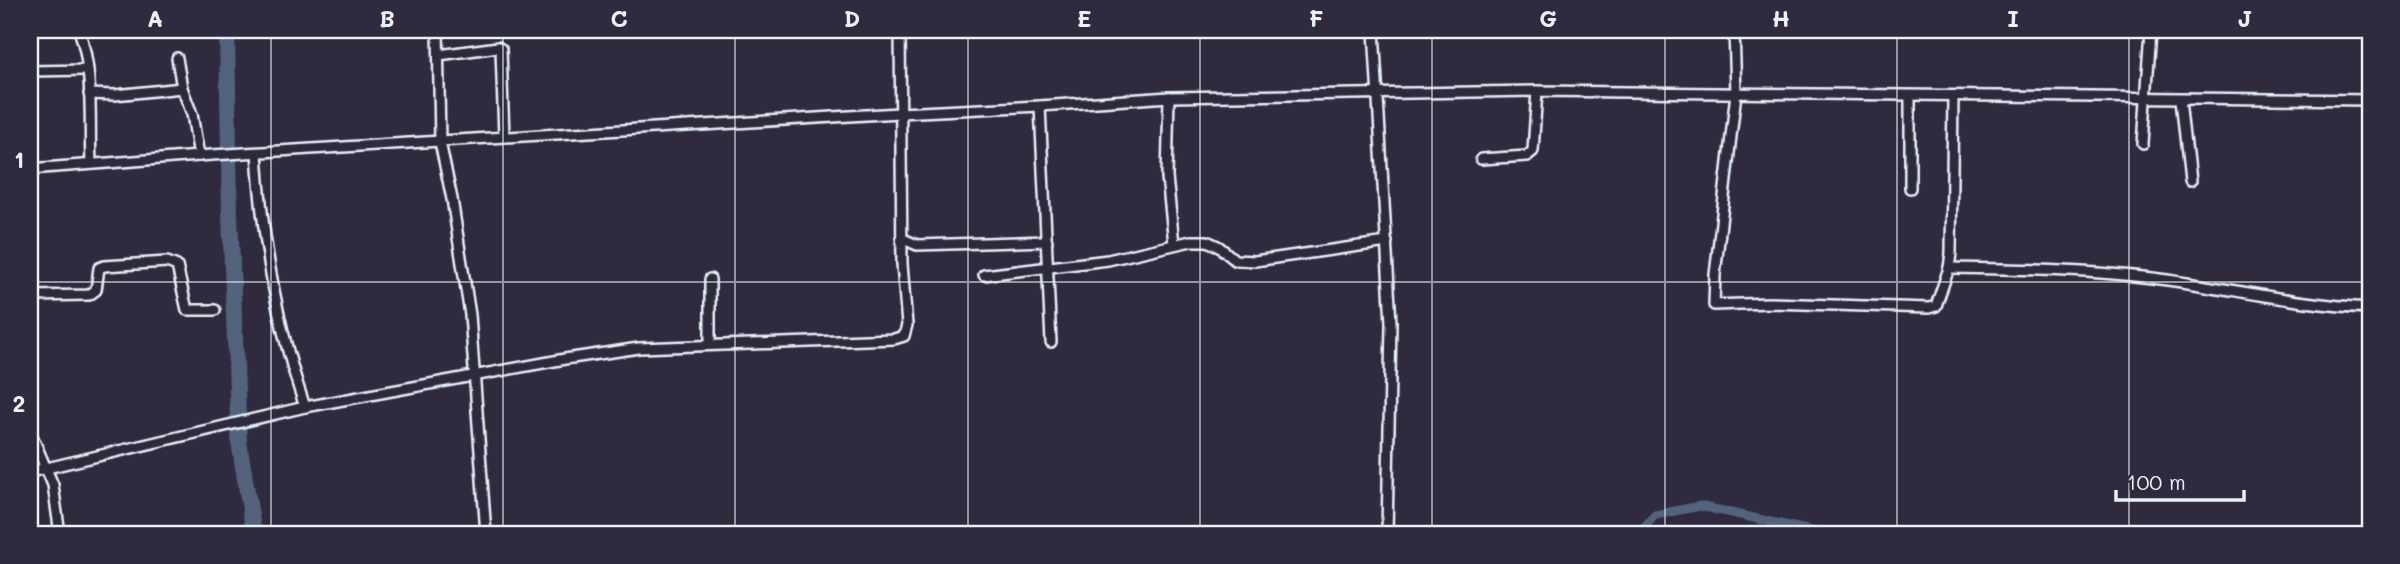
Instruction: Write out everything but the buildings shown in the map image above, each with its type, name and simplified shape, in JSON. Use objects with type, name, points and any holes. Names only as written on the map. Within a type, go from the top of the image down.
[{"type":"street","points":[[79,30],[86,48],[88,70],[91,164]]},
{"type":"street","points":[[438,30],[440,142],[452,199],[468,304],[476,374],[486,534]]},
{"type":"street","points":[[30,472],[305,407],[476,374],[639,348],[894,339],[904,336],[906,326],[901,238],[900,30]]},
{"type":"street","points":[[1374,30],[1391,323],[1387,534]]},
{"type":"street","points":[[1734,30],[1736,93],[1715,275],[1714,305],[1769,303],[1929,308],[1936,306],[1949,268],[1952,235],[1953,96]]},
{"type":"street","points":[[2143,144],[2151,30]]},
{"type":"street","points":[[439,55],[498,47],[501,49],[504,137]]},
{"type":"street","points":[[177,58],[199,156]]},
{"type":"street","points":[[30,71],[88,70]]},
{"type":"street","points":[[89,94],[115,95],[182,88]]},
{"type":"street","points":[[1481,159],[1527,156],[1534,151],[1537,91]]},
{"type":"street","points":[[30,169],[199,156],[1169,97],[1537,91],[2370,100]]},
{"type":"street","points":[[1910,96],[1910,188]]},
{"type":"street","points":[[1169,97],[1167,177],[1174,244]]},
{"type":"street","points":[[2181,99],[2190,183]]},
{"type":"street","points":[[1040,106],[1051,342]]},
{"type":"street","points":[[257,153],[269,265],[281,323],[305,407]]},
{"type":"street","points":[[901,238],[917,245],[1047,240]]},
{"type":"street","points":[[984,275],[1108,260],[1174,244],[1206,240],[1235,260],[1255,261],[1387,242]]},
{"type":"street","points":[[30,296],[89,295],[96,290],[99,268],[167,262],[177,266],[183,283],[185,308],[215,310]]},
{"type":"street","points":[[1949,268],[2047,270],[2152,278],[2336,306],[2370,308]]},
{"type":"street","points":[[710,279],[710,344]]},
{"type":"street","points":[[30,431],[52,485],[60,534]]},
{"type":"waterway","points":[[227,30],[230,215],[239,442],[254,534]]},
{"type":"waterway","points":[[1638,534],[1655,515],[1700,506],[1825,534]]}]
